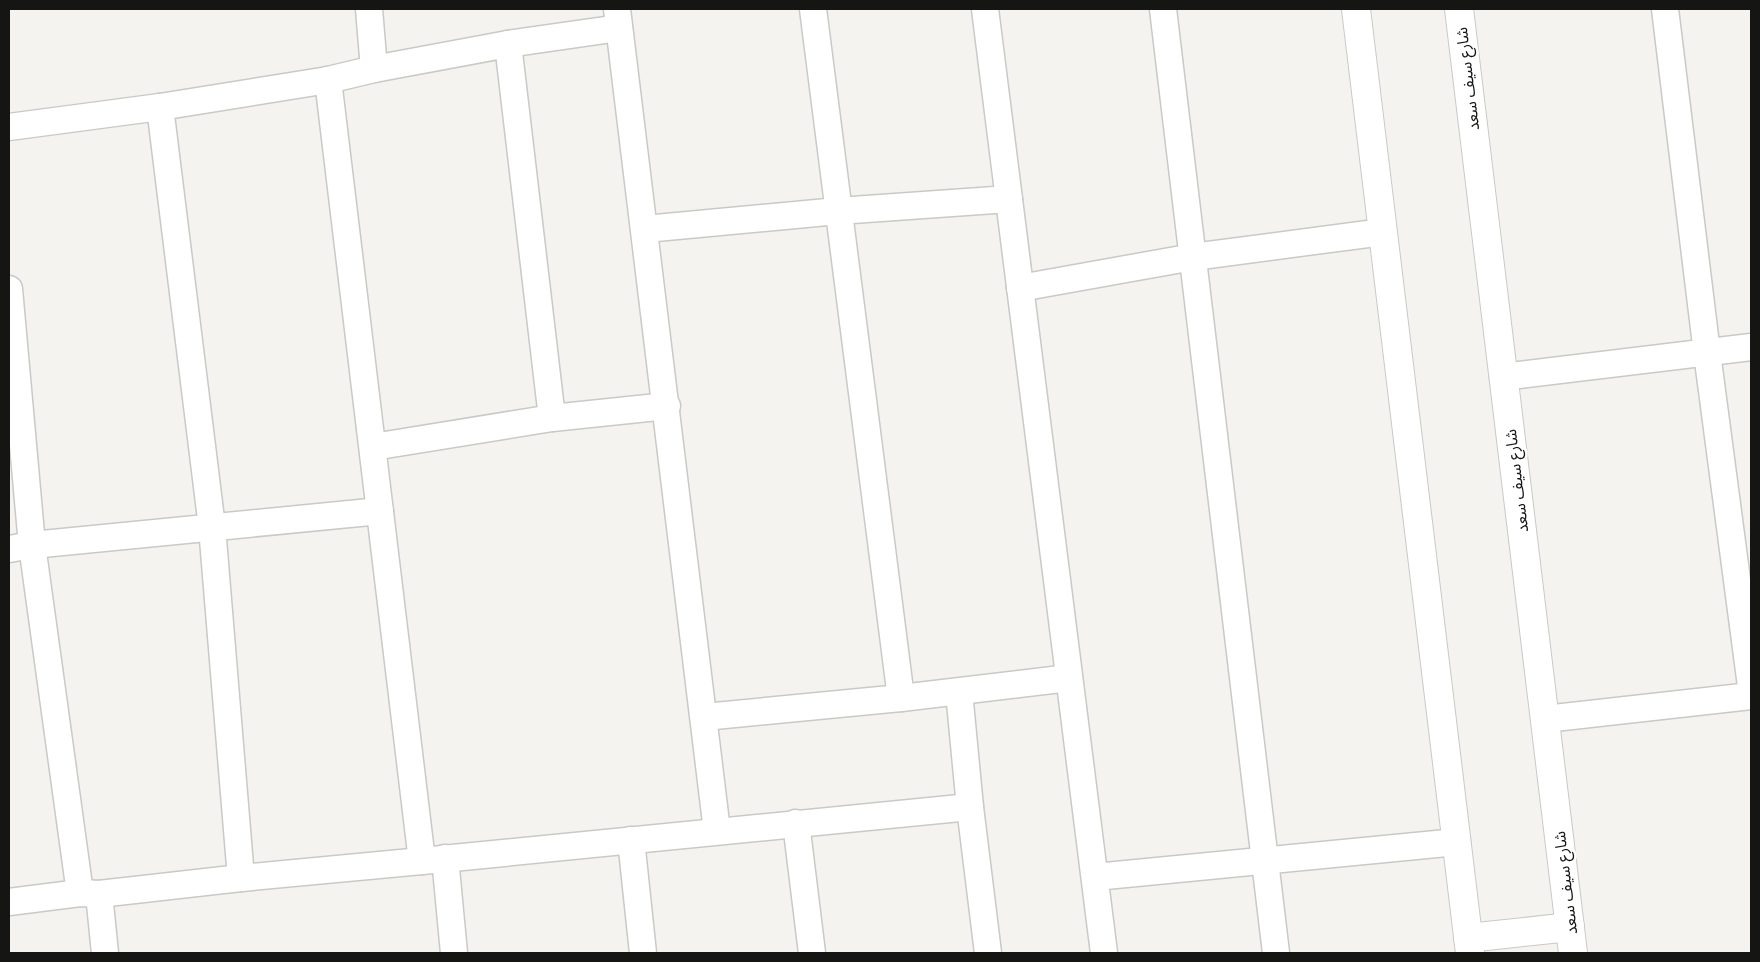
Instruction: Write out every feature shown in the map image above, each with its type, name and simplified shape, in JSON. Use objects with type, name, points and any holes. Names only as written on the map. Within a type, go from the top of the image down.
[{"type":"street","points":[[369,9],[374,69]]},
{"type":"street","points":[[813,9],[901,698]]},
{"type":"street","points":[[985,9],[1104,953]]},
{"type":"street","points":[[1163,9],[1276,953]]},
{"type":"street","points":[[1356,9],[1469,946],[1572,940]]},
{"type":"street","name":"شارع سيف سعد","points":[[1459,9],[1572,940]]},
{"type":"street","points":[[1665,9],[1706,353],[1751,686]]},
{"type":"street","points":[[9,127],[160,107],[328,80],[374,69],[508,44],[618,18],[667,406],[717,831]]},
{"type":"street","points":[[508,44],[552,418]]},
{"type":"street","points":[[328,80],[380,511],[433,860],[454,953]]},
{"type":"street","points":[[160,107],[212,527],[241,878]]},
{"type":"street","points":[[645,229],[838,211],[1009,199]]},
{"type":"street","points":[[1020,288],[1193,257],[1383,232]]},
{"type":"street","points":[[9,289],[20,547],[90,893],[105,953]]},
{"type":"street","points":[[1504,378],[1751,348]]},
{"type":"street","points":[[372,447],[552,418],[667,406]]},
{"type":"street","points":[[20,547],[380,511]]},
{"type":"street","points":[[704,717],[959,692],[1069,678]]},
{"type":"street","points":[[959,692],[970,807],[988,953]]},
{"type":"street","points":[[1545,719],[1751,696]]},
{"type":"street","points":[[9,902],[970,807]]},
{"type":"street","points":[[796,824],[812,953]]},
{"type":"street","points":[[631,840],[644,953]]},
{"type":"street","points":[[1095,877],[1457,842]]}]
